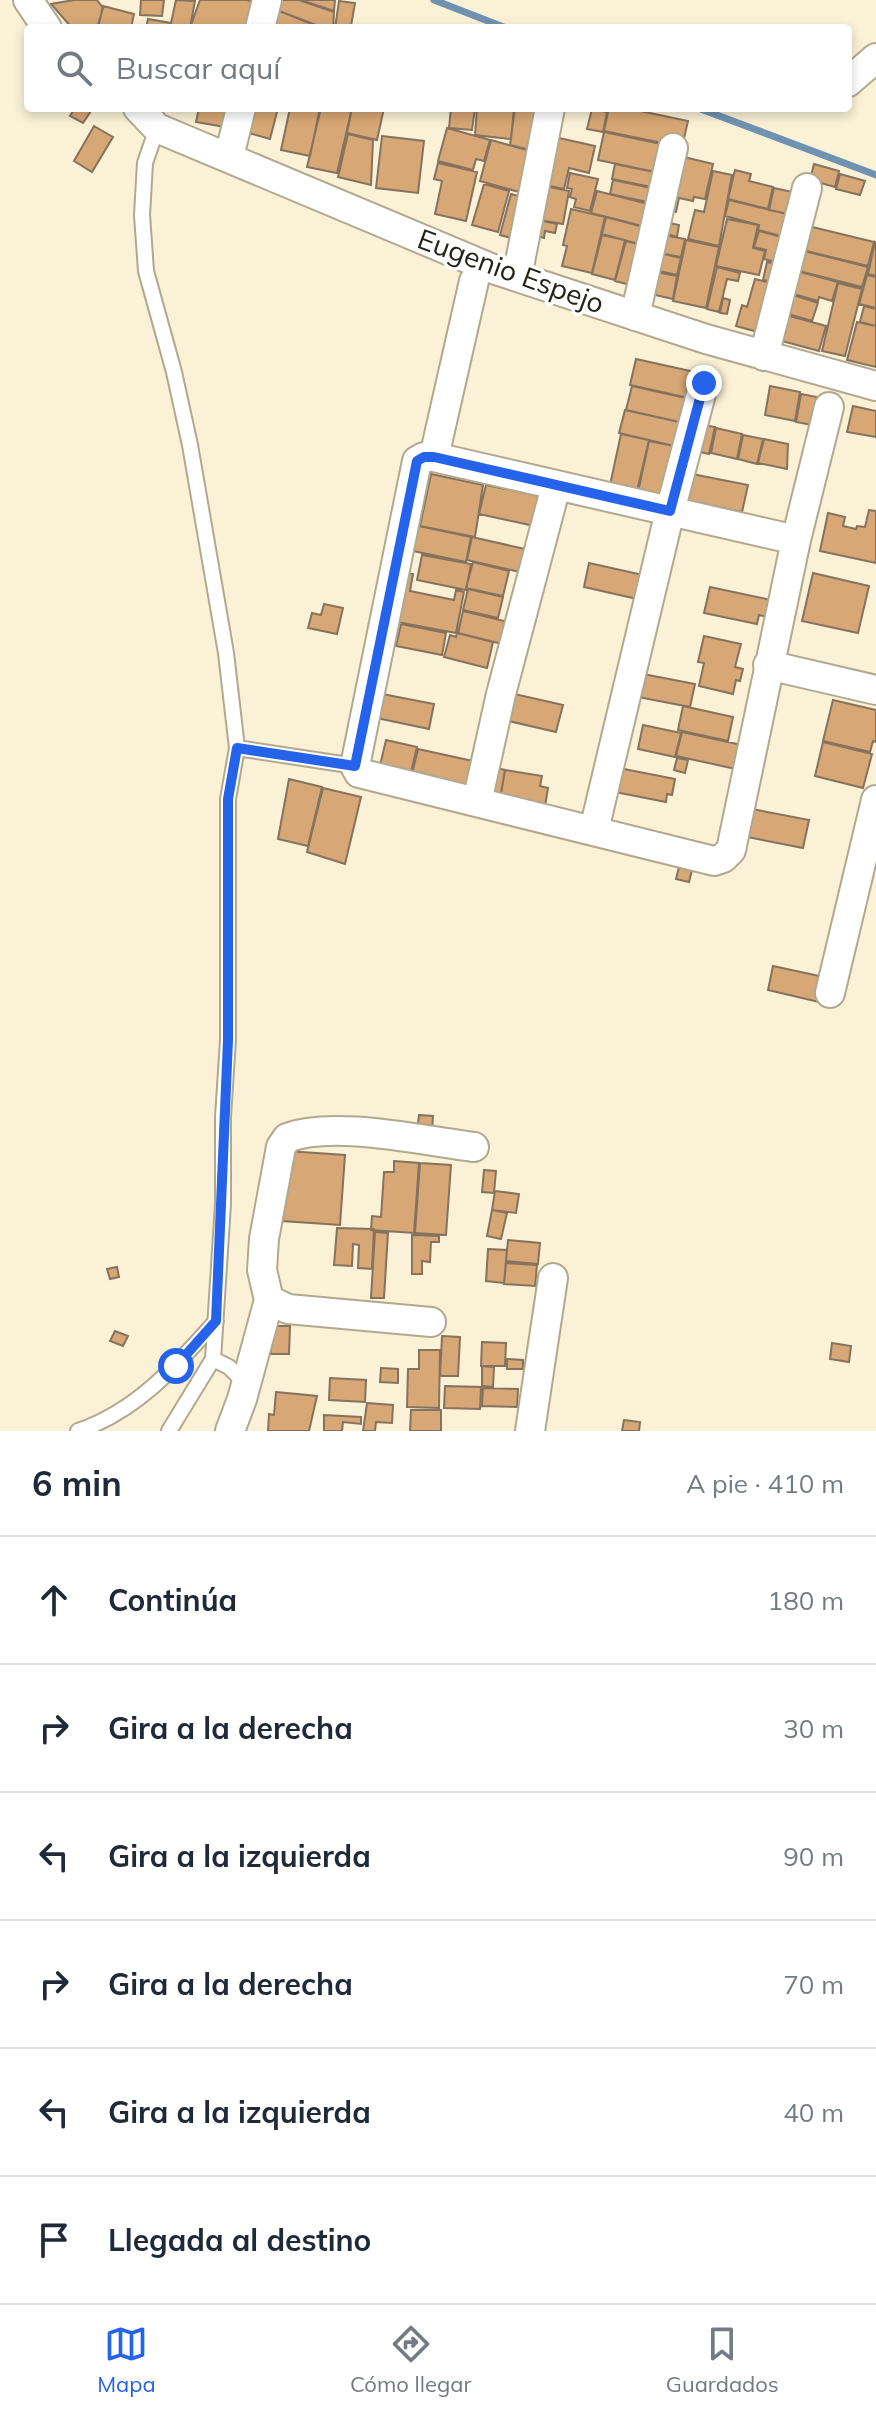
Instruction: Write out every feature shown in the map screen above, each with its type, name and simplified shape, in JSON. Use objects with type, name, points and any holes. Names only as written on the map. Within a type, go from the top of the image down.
[{"type":"street","points":[[28,0],[44,24]]},
{"type":"street","points":[[261,24],[267,0]]},
{"type":"street","points":[[852,79],[876,58]]},
{"type":"street","points":[[229,157],[240,112]]},
{"type":"street","points":[[517,277],[549,112]]},
{"type":"street","name":"Eugenio Espejo","points":[[147,118],[229,157],[517,277],[764,356],[876,386]]},
{"type":"street","points":[[635,316],[673,148]]},
{"type":"street","points":[[764,356],[807,188]]},
{"type":"street","points":[[434,457],[474,281]]},
{"type":"street","points":[[594,830],[670,511],[704,383]]},
{"type":"street","points":[[796,540],[424,457],[417,461],[355,766],[359,773],[714,861],[723,858],[731,850],[768,665],[829,407]]},
{"type":"street","points":[[477,802],[501,694],[556,486]]},
{"type":"street","points":[[768,665],[876,690]]},
{"type":"street","points":[[830,993],[876,800]]},
{"type":"street","points":[[230,1431],[269,1300],[262,1270],[264,1239],[281,1147],[287,1138],[316,1132],[366,1133],[474,1147]]},
{"type":"street","points":[[530,1431],[553,1278]]},
{"type":"street","points":[[269,1300],[288,1309],[431,1322]]},
{"type":"lane","points":[[147,118],[142,215],[146,271],[190,445],[226,653],[237,748],[228,799],[228,1040],[213,1359],[169,1431]]},
{"type":"lane","points":[[237,748],[355,766]]},
{"type":"lane","points":[[78,1431],[103,1423],[153,1389],[216,1321]]},
{"type":"lane","points":[[213,1359],[229,1367],[242,1380],[242,1399]]},
{"type":"building","points":[[97,0],[103,8],[98,24],[68,24],[51,4]]},
{"type":"building","points":[[141,0],[164,0],[162,16],[140,15]]},
{"type":"building","points":[[176,0],[195,1],[191,24],[147,24],[148,19],[171,23]]},
{"type":"building","points":[[200,0],[247,0],[259,4],[252,24],[191,24]]},
{"type":"building","points":[[272,0],[299,0],[334,12],[333,24],[313,24],[271,8]]},
{"type":"building","points":[[301,0],[335,0],[334,11]]},
{"type":"building","points":[[339,1],[355,3],[351,24],[336,24]]},
{"type":"building","points":[[103,6],[134,14],[132,24],[99,24]]},
{"type":"building","points":[[269,7],[312,24],[271,24],[265,22]]},
{"type":"building","points":[[72,112],[90,112],[83,123],[70,116]]},
{"type":"building","points":[[198,112],[227,112],[225,127],[196,122]]},
{"type":"building","points":[[250,112],[277,112],[270,139],[245,132]]},
{"type":"building","points":[[289,112],[319,112],[310,156],[281,150]]},
{"type":"building","points":[[320,112],[351,112],[337,173],[307,167]]},
{"type":"building","points":[[351,112],[383,112],[377,140],[347,133]]},
{"type":"building","points":[[451,112],[474,112],[472,130],[449,128]]},
{"type":"building","points":[[477,112],[514,112],[511,139],[475,135]]},
{"type":"building","points":[[514,112],[542,112],[534,151],[510,145]]},
{"type":"building","points":[[591,112],[607,112],[603,132],[587,129]]},
{"type":"building","points":[[608,112],[645,112],[688,121],[682,147],[604,131]]},
{"type":"building","points":[[94,126],[113,137],[92,172],[74,161]]},
{"type":"building","points":[[447,128],[490,140],[484,161],[476,159],[473,170],[438,161]]},
{"type":"building","points":[[604,132],[666,145],[660,173],[598,160]]},
{"type":"building","points":[[348,134],[373,140],[371,185],[338,177]]},
{"type":"building","points":[[382,136],[424,141],[418,193],[376,188]]},
{"type":"building","points":[[550,136],[595,146],[589,173],[569,168],[564,189],[540,184]]},
{"type":"building","points":[[491,140],[537,153],[526,194],[480,181]]},
{"type":"building","points":[[680,156],[713,164],[705,199],[694,197],[693,201],[679,198],[676,212],[669,211]]},
{"type":"building","points":[[438,163],[477,172],[466,221],[435,214],[442,181],[434,179]]},
{"type":"building","points":[[615,164],[659,173],[656,188],[612,179]]},
{"type":"building","points":[[814,164],[839,171],[835,187],[810,180]]},
{"type":"building","points":[[735,170],[751,174],[749,181],[773,187],[768,209],[728,199]]},
{"type":"building","points":[[713,171],[732,175],[719,246],[688,239],[695,210],[704,212]]},
{"type":"building","points":[[570,173],[598,179],[590,211],[574,207],[576,199],[570,197],[572,189],[567,188]]},
{"type":"building","points":[[840,174],[865,181],[860,195],[836,189]]},
{"type":"building","points":[[613,180],[656,189],[652,203],[610,194]]},
{"type":"building","points":[[484,184],[509,191],[498,232],[472,225]]},
{"type":"building","points":[[540,185],[569,191],[563,224],[533,219]]},
{"type":"building","points":[[774,188],[802,194],[798,216],[769,210]]},
{"type":"building","points":[[597,191],[656,206],[650,228],[591,213]]},
{"type":"building","points":[[511,194],[529,199],[519,240],[500,235]]},
{"type":"building","points":[[729,200],[795,216],[789,238],[758,230],[759,225],[725,216]]},
{"type":"building","points":[[571,209],[605,217],[592,273],[562,266]]},
{"type":"building","points":[[606,217],[651,229],[646,246],[602,234]]},
{"type":"building","points":[[727,219],[758,225],[753,248],[765,251],[759,275],[716,266]]},
{"type":"building","points":[[538,220],[557,224],[555,233],[545,231],[544,238],[534,235]]},
{"type":"building","points":[[665,222],[679,225],[677,237],[663,233]]},
{"type":"building","points":[[804,225],[874,242],[868,266],[798,249]]},
{"type":"building","points":[[759,231],[793,240],[786,265],[764,259],[766,250],[754,247]]},
{"type":"building","points":[[602,235],[625,240],[615,280],[592,274]]},
{"type":"building","points":[[663,235],[685,239],[681,257],[659,253]]},
{"type":"building","points":[[686,240],[719,247],[706,308],[673,301]]},
{"type":"building","points":[[626,241],[649,247],[638,287],[615,281]]},
{"type":"building","points":[[876,243],[876,276],[868,274]]},
{"type":"building","points":[[796,249],[868,267],[862,287],[791,269]]},
{"type":"building","points":[[659,253],[681,258],[677,275],[655,270]]},
{"type":"building","points":[[767,262],[781,265],[777,282],[763,280]]},
{"type":"building","points":[[717,267],[740,273],[738,281],[727,279],[719,312],[707,309]]},
{"type":"building","points":[[789,269],[838,282],[832,301],[819,297],[818,301],[783,291]]},
{"type":"building","points":[[656,272],[677,276],[673,299],[651,294]]},
{"type":"building","points":[[867,275],[876,277],[876,308],[859,304]]},
{"type":"building","points":[[755,279],[782,286],[769,335],[736,326],[742,305],[747,307]]},
{"type":"building","points":[[838,283],[862,289],[845,356],[822,351]]},
{"type":"building","points":[[784,292],[818,303],[812,321],[778,311]]},
{"type":"building","points":[[723,298],[730,300],[727,314],[720,313]]},
{"type":"building","points":[[864,306],[876,309],[876,326],[860,322]]},
{"type":"building","points":[[779,313],[826,326],[819,351],[771,338]]},
{"type":"building","points":[[857,322],[876,326],[876,367],[847,360]]},
{"type":"building","points":[[636,359],[695,372],[689,398],[630,385]]},
{"type":"building","points":[[632,386],[690,399],[684,423],[626,410]]},
{"type":"building","points":[[770,386],[800,392],[795,421],[765,415]]},
{"type":"building","points":[[801,394],[817,397],[812,425],[796,422]]},
{"type":"building","points":[[853,406],[876,411],[876,437],[847,432]]},
{"type":"building","points":[[625,410],[679,422],[674,446],[619,433]]},
{"type":"building","points":[[697,424],[715,427],[709,454],[691,450]]},
{"type":"building","points":[[716,428],[742,434],[737,459],[711,453]]},
{"type":"building","points":[[621,434],[649,440],[637,491],[610,485]]},
{"type":"building","points":[[743,435],[763,439],[757,464],[738,459]]},
{"type":"building","points":[[764,439],[788,444],[787,469],[758,463]]},
{"type":"building","points":[[649,441],[683,448],[671,499],[638,492]]},
{"type":"building","points":[[687,473],[748,485],[742,512],[682,500]]},
{"type":"building","points":[[431,474],[483,485],[475,537],[420,526]]},
{"type":"building","points":[[486,485],[545,497],[539,527],[479,514]]},
{"type":"building","points":[[869,510],[876,511],[876,563],[820,551],[828,513],[845,517],[843,526],[856,529],[857,526],[865,527]]},
{"type":"building","points":[[419,526],[471,537],[466,562],[413,551]]},
{"type":"building","points":[[472,537],[525,549],[520,572],[467,560]]},
{"type":"building","points":[[422,555],[471,564],[466,590],[417,580]]},
{"type":"building","points":[[473,562],[509,571],[503,596],[466,588]]},
{"type":"building","points":[[589,563],[652,577],[646,601],[584,587]]},
{"type":"building","points":[[406,573],[413,574],[410,591],[454,600],[456,590],[464,592],[456,633],[397,622]]},
{"type":"building","points":[[813,573],[869,586],[858,633],[802,621]]},
{"type":"building","points":[[710,587],[771,600],[767,617],[759,615],[757,624],[704,613]]},
{"type":"building","points":[[468,589],[503,597],[498,618],[463,610]]},
{"type":"building","points":[[324,604],[343,608],[337,634],[308,628],[312,613],[321,615]]},
{"type":"building","points":[[463,611],[504,621],[502,644],[458,633]]},
{"type":"building","points":[[401,624],[446,633],[442,655],[396,646]]},
{"type":"building","points":[[457,633],[493,642],[487,668],[444,657],[450,635],[456,637]]},
{"type":"building","points":[[704,636],[741,644],[735,667],[743,669],[740,681],[736,680],[733,694],[699,686],[704,663],[698,662]]},
{"type":"building","points":[[638,673],[695,684],[690,707],[633,696]]},
{"type":"building","points":[[372,692],[434,704],[429,729],[367,716]]},
{"type":"building","points":[[506,692],[563,705],[556,732],[500,719]]},
{"type":"building","points":[[833,700],[876,710],[876,742],[873,741],[870,752],[823,741]]},
{"type":"building","points":[[683,706],[733,717],[728,741],[678,730]]},
{"type":"building","points":[[643,725],[681,733],[675,757],[638,749]]},
{"type":"building","points":[[682,732],[742,745],[736,769],[676,756]]},
{"type":"building","points":[[386,740],[417,747],[409,781],[378,774]]},
{"type":"building","points":[[823,742],[872,754],[863,788],[815,776]]},
{"type":"building","points":[[418,749],[473,761],[466,791],[411,778]]},
{"type":"building","points":[[677,758],[688,760],[685,773],[674,770]]},
{"type":"building","points":[[489,766],[505,770],[501,794],[484,790]]},
{"type":"building","points":[[619,768],[675,779],[672,795],[667,794],[666,802],[615,792]]},
{"type":"building","points":[[505,770],[542,776],[540,786],[548,788],[545,806],[500,799]]},
{"type":"building","points":[[289,779],[322,787],[308,846],[278,839]]},
{"type":"building","points":[[323,788],[361,797],[345,864],[307,852]]},
{"type":"building","points":[[752,809],[809,820],[803,848],[747,837]]},
{"type":"building","points":[[680,863],[693,866],[689,882],[676,879]]},
{"type":"building","points":[[773,966],[824,977],[819,1002],[768,990]]},
{"type":"building","points":[[419,1115],[433,1116],[432,1133],[417,1132]]},
{"type":"building","points":[[287,1151],[345,1155],[340,1225],[282,1221]]},
{"type":"building","points":[[394,1161],[419,1163],[414,1233],[371,1230],[372,1216],[381,1217],[384,1172],[394,1172]]},
{"type":"building","points":[[420,1163],[451,1165],[446,1235],[415,1233]]},
{"type":"building","points":[[484,1170],[496,1171],[494,1193],[482,1192]]},
{"type":"building","points":[[495,1191],[519,1194],[516,1213],[492,1210]]},
{"type":"building","points":[[492,1210],[507,1213],[501,1239],[487,1236]]},
{"type":"building","points":[[337,1228],[374,1229],[372,1269],[358,1268],[359,1245],[353,1244],[352,1266],[334,1265]]},
{"type":"building","points":[[375,1232],[388,1233],[384,1298],[371,1298]]},
{"type":"building","points":[[412,1235],[439,1236],[439,1242],[431,1242],[430,1262],[422,1261],[422,1274],[412,1274]]},
{"type":"building","points":[[508,1240],[540,1243],[538,1264],[506,1261]]},
{"type":"building","points":[[488,1249],[507,1250],[504,1283],[486,1281]]},
{"type":"building","points":[[506,1263],[537,1265],[535,1286],[504,1284]]},
{"type":"building","points":[[117,1267],[119,1277],[110,1279],[107,1269]]},
{"type":"building","points":[[271,1326],[290,1326],[289,1354],[271,1354]]},
{"type":"building","points":[[115,1331],[128,1336],[123,1346],[110,1341]]},
{"type":"building","points":[[442,1336],[460,1337],[458,1376],[440,1376]]},
{"type":"building","points":[[482,1342],[506,1343],[505,1366],[481,1366]]},
{"type":"building","points":[[832,1343],[851,1346],[849,1362],[830,1359]]},
{"type":"building","points":[[419,1350],[440,1350],[439,1408],[407,1407],[408,1369],[419,1369]]},
{"type":"building","points":[[507,1359],[523,1360],[523,1369],[507,1369]]},
{"type":"building","points":[[482,1366],[494,1367],[493,1387],[482,1386]]},
{"type":"building","points":[[381,1368],[398,1369],[398,1383],[380,1382]]},
{"type":"building","points":[[330,1378],[366,1380],[365,1402],[329,1400]]},
{"type":"building","points":[[445,1386],[481,1387],[480,1409],[444,1408]]},
{"type":"building","points":[[483,1388],[518,1389],[517,1407],[482,1406]]},
{"type":"building","points":[[276,1392],[317,1396],[309,1431],[268,1431],[269,1414],[274,1415]]},
{"type":"building","points":[[367,1403],[393,1405],[392,1423],[376,1422],[375,1431],[363,1431]]},
{"type":"building","points":[[411,1410],[441,1410],[441,1431],[410,1431]]},
{"type":"building","points":[[324,1415],[361,1417],[361,1424],[343,1422],[342,1431],[324,1431]]},
{"type":"building","points":[[624,1420],[640,1422],[639,1431],[622,1431]]},
{"type":"waterway","points":[[434,0],[496,24]]},
{"type":"waterway","points":[[709,112],[876,175]]},
{"type":"route","points":[[176,1366],[216,1321],[228,1040],[228,799],[237,748],[355,766],[354,758],[417,461],[434,457],[670,511],[704,383]]}]
